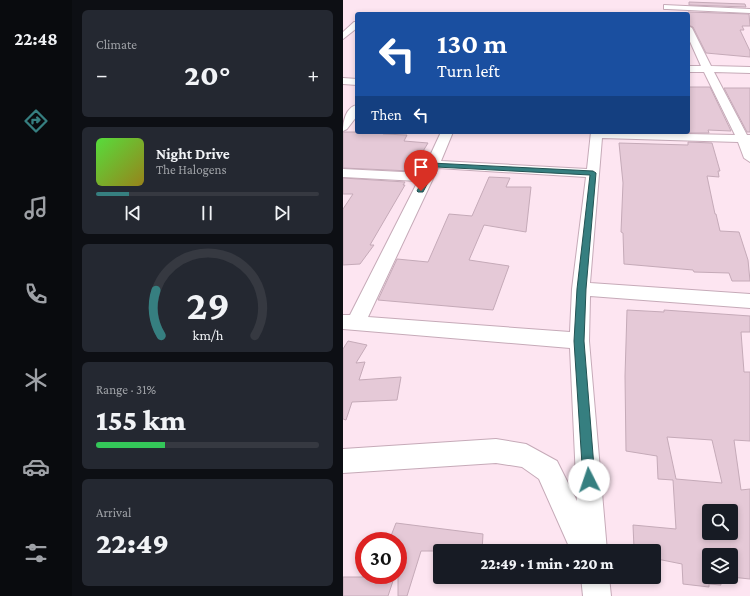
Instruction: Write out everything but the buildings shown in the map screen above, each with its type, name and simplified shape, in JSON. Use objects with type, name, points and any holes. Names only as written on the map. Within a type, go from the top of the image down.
[{"type":"street","points":[[673,12],[665,5],[750,11]]},
{"type":"street","points":[[343,23],[355,24]]},
{"type":"street","points":[[343,36],[355,26]]},
{"type":"street","points":[[690,32],[707,69],[747,139],[750,158]]},
{"type":"street","points":[[690,69],[750,70]]},
{"type":"street","points":[[343,81],[355,82]]},
{"type":"street","points":[[343,127],[355,111]]},
{"type":"street","points":[[446,134],[430,171],[349,323],[579,341]]},
{"type":"street","points":[[593,544],[579,341],[581,289],[597,134]]},
{"type":"street","points":[[622,134],[747,139]]},
{"type":"street","points":[[343,173],[430,171],[593,173]]},
{"type":"street","points":[[581,289],[750,301]]},
{"type":"street","points":[[343,462],[497,451],[526,456],[547,470],[567,508],[582,544]]},
{"type":"street","points":[[596,584],[597,596]]},
{"type":"route","points":[[421,191],[433,164],[593,173],[581,289],[579,341],[589,480]]}]
